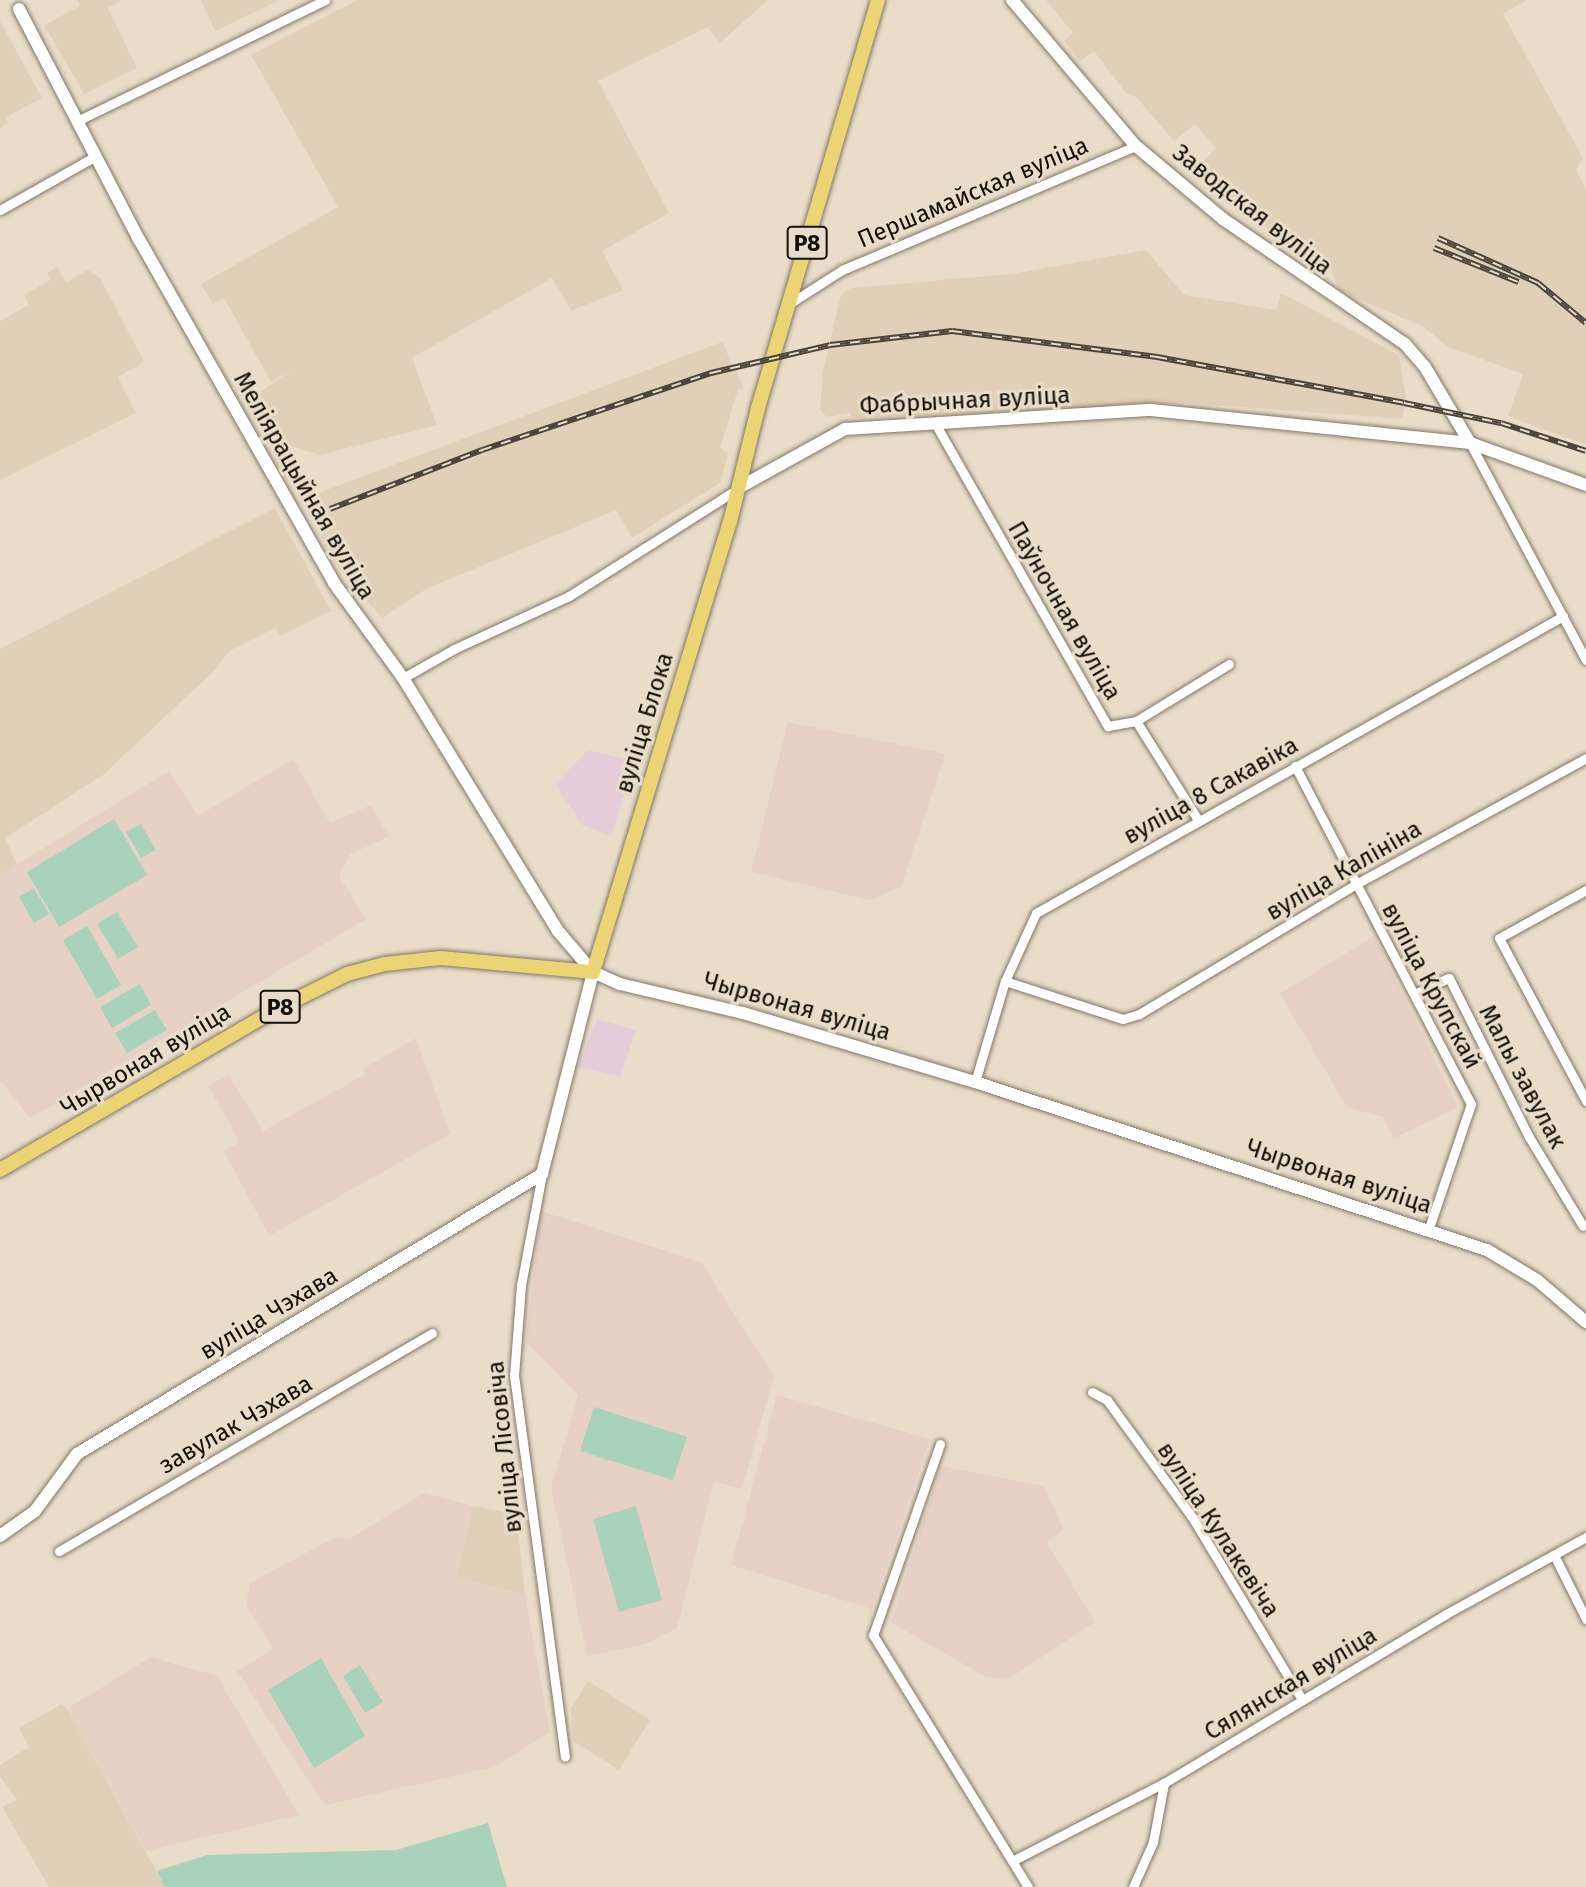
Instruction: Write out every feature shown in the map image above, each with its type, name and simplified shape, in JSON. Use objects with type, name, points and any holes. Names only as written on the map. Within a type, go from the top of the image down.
[{"type":"main road","name":"Р8","points":[[740,487],[758,408],[792,302],[878,0]]},
{"type":"main road","name":"вуліца Блока","points":[[593,972],[740,487]]},
{"type":"main road","name":"Чырвоная вуліца","points":[[0,1170],[310,990],[346,974],[385,964],[441,958],[593,972]]},
{"type":"street","points":[[79,120],[325,0]]},
{"type":"street","name":"Заводская вуліца","points":[[1012,0],[1136,146],[1234,227],[1405,344],[1425,368],[1470,443]]},
{"type":"street","name":"Меліярацыйная вуліца","points":[[17,4],[96,156],[275,483],[346,604],[403,678],[558,931],[593,972]]},
{"type":"street","name":"Першамайская вуліца","points":[[792,302],[842,270],[1136,146]]},
{"type":"street","points":[[0,210],[96,156]]},
{"type":"street","name":"Фабрычная вуліца","points":[[403,678],[454,649],[569,596],[740,487],[845,429],[1151,410],[1470,443],[1586,485]]},
{"type":"street","name":"Паўночная вуліца","points":[[936,425],[1108,726],[1136,721],[1198,820]]},
{"type":"street","points":[[1470,443],[1586,660]]},
{"type":"street","name":"вуліца 8 Сакавіка","points":[[975,1082],[1005,981],[1036,913],[1563,616]]},
{"type":"street","points":[[1136,721],[1229,664]]},
{"type":"street","name":"вуліца Калініна","points":[[1005,981],[1123,1019],[1139,1014],[1356,884],[1586,758]]},
{"type":"street","name":"вуліца Крупскай","points":[[1296,766],[1471,1104],[1428,1231]]},
{"type":"street","points":[[1586,890],[1499,938],[1586,1101]]},
{"type":"street","name":"Чырвоная вуліца","points":[[593,972],[621,985],[743,1013],[975,1082],[1487,1250],[1537,1280],[1586,1322]]},
{"type":"street","name":"вуліца Лісовіча","points":[[565,1757],[514,1376],[521,1285],[542,1174],[593,972]]},
{"type":"street","name":"Малы завулак","points":[[1414,994],[1449,978],[1529,1137],[1583,1226]]},
{"type":"street","name":"вуліца Чэхава","points":[[0,1536],[35,1511],[78,1454],[542,1174]]},
{"type":"street","name":"завулак Чэхава","points":[[59,1551],[432,1333]]},
{"type":"street","name":"вуліца Кулакевіча","points":[[1091,1392],[1107,1400],[1192,1517],[1302,1699]]},
{"type":"street","points":[[940,1444],[873,1635],[1014,1860],[1028,1887]]},
{"type":"street","name":"Сялянская вуліца","points":[[1014,1860],[1164,1783],[1302,1699],[1586,1537]]},
{"type":"street","points":[[1554,1555],[1586,1619]]},
{"type":"street","points":[[1133,1887],[1153,1842],[1164,1783]]},
{"type":"shaded area","points":[[77,0],[122,0],[108,8],[137,68],[84,94],[44,25],[80,6]]},
{"type":"shaded area","points":[[201,0],[280,0],[215,31]]},
{"type":"shaded area","points":[[357,0],[768,0],[720,43],[708,27],[598,81],[669,213],[602,251],[623,290],[571,311],[552,278],[412,358],[437,425],[320,455],[284,444],[257,394],[292,370],[271,382],[224,298],[213,304],[201,284],[338,207],[251,55]]},
{"type":"shaded area","points":[[1046,0],[1527,0],[1503,14],[1583,158],[1576,170],[1586,189],[1586,445],[1508,416],[1523,374],[1448,347],[1424,327],[1339,291],[1331,268],[1261,225],[1198,167],[1216,148],[1195,124],[1174,141],[1136,97],[1125,92],[1094,51],[1080,61],[1064,41],[1073,33]]},
{"type":"shaded area","points":[[0,21],[42,98],[6,117],[8,123],[0,128]]},
{"type":"shaded area","points":[[1146,250],[1184,295],[1277,310],[1281,293],[1399,355],[1406,397],[1402,419],[1186,403],[852,418],[850,413],[827,417],[820,410],[823,372],[841,294],[851,288],[1012,274]]},
{"type":"shaded area","points":[[57,267],[66,282],[88,270],[100,278],[113,302],[144,362],[118,377],[136,413],[0,480],[0,321],[29,305],[24,295],[50,280],[47,273]]},
{"type":"shaded area","points":[[722,342],[743,387],[738,390],[720,448],[728,452],[721,482],[632,538],[616,510],[426,589],[382,618],[352,585],[347,572],[340,571],[302,499]]},
{"type":"shaded area","points":[[275,508],[331,611],[280,636],[275,628],[229,651],[215,670],[103,775],[5,838],[17,864],[0,875],[0,649]]},
{"type":"shaded area","points":[[788,722],[945,754],[901,887],[869,900],[751,872]]},
{"type":"shaded area","points":[[588,750],[635,761],[611,836],[582,825],[555,784]]},
{"type":"shaded area","points":[[293,759],[330,823],[371,805],[389,837],[350,854],[339,876],[366,919],[30,1118],[0,1080],[0,875],[169,771],[198,816]]},
{"type":"shaded area","points":[[1374,936],[1458,1107],[1394,1138],[1383,1117],[1347,1107],[1280,994]]},
{"type":"shaded area","points":[[597,1019],[636,1030],[620,1077],[578,1067]]},
{"type":"shaded area","points":[[416,1038],[450,1134],[269,1236],[224,1151],[240,1142],[208,1086],[229,1075],[263,1131],[366,1074],[363,1069]]},
{"type":"shaded area","points":[[541,1211],[701,1262],[774,1376],[742,1489],[714,1482],[677,1628],[646,1644],[587,1656],[551,1488],[578,1395],[526,1342]]},
{"type":"shaded area","points":[[777,1395],[930,1439],[872,1609],[731,1565]]},
{"type":"shaded area","points":[[941,1466],[1043,1486],[1064,1530],[1047,1542],[1095,1622],[1007,1680],[984,1676],[891,1622]]},
{"type":"shaded area","points":[[424,1493],[473,1506],[457,1578],[525,1595],[550,1732],[494,1767],[325,1805],[237,1671],[273,1649],[246,1604],[250,1583],[334,1538],[350,1539]]},
{"type":"shaded area","points":[[473,1506],[516,1514],[525,1595],[456,1578]]},
{"type":"shaded area","points":[[151,1657],[217,1676],[299,1815],[146,1851],[67,1709]]},
{"type":"shaded area","points":[[588,1681],[650,1720],[619,1770],[573,1741],[571,1708]]},
{"type":"shaded area","points":[[62,1704],[165,1887],[49,1887],[2,1807],[17,1800],[0,1776],[0,1765],[29,1747],[19,1728]]},
{"type":"green space","points":[[114,819],[147,875],[59,927],[27,872]]},
{"type":"green space","points":[[141,824],[156,850],[141,858],[126,832]]},
{"type":"green space","points":[[34,888],[49,914],[34,923],[19,897]]},
{"type":"green space","points":[[117,912],[138,947],[118,959],[97,924]]},
{"type":"green space","points":[[87,926],[121,985],[97,999],[63,940]]},
{"type":"green space","points":[[140,984],[151,1005],[112,1028],[100,1007]]},
{"type":"green space","points":[[155,1010],[167,1030],[127,1053],[115,1033]]},
{"type":"green space","points":[[594,1407],[687,1437],[673,1480],[580,1451]]},
{"type":"green space","points":[[636,1506],[662,1600],[619,1612],[593,1519]]},
{"type":"green space","points":[[321,1658],[365,1736],[314,1768],[268,1690]]},
{"type":"green space","points":[[360,1665],[383,1702],[365,1713],[343,1676]]},
{"type":"green space","points":[[488,1823],[507,1887],[165,1887],[157,1871],[207,1855],[396,1850]]},
{"type":"railway","points":[[1438,238],[1538,283],[1586,323]]},
{"type":"railway","points":[[1434,248],[1518,282]]},
{"type":"railway","points":[[330,509],[482,450],[711,373],[830,345],[952,331],[1157,357],[1404,403],[1501,423],[1586,451]]}]
